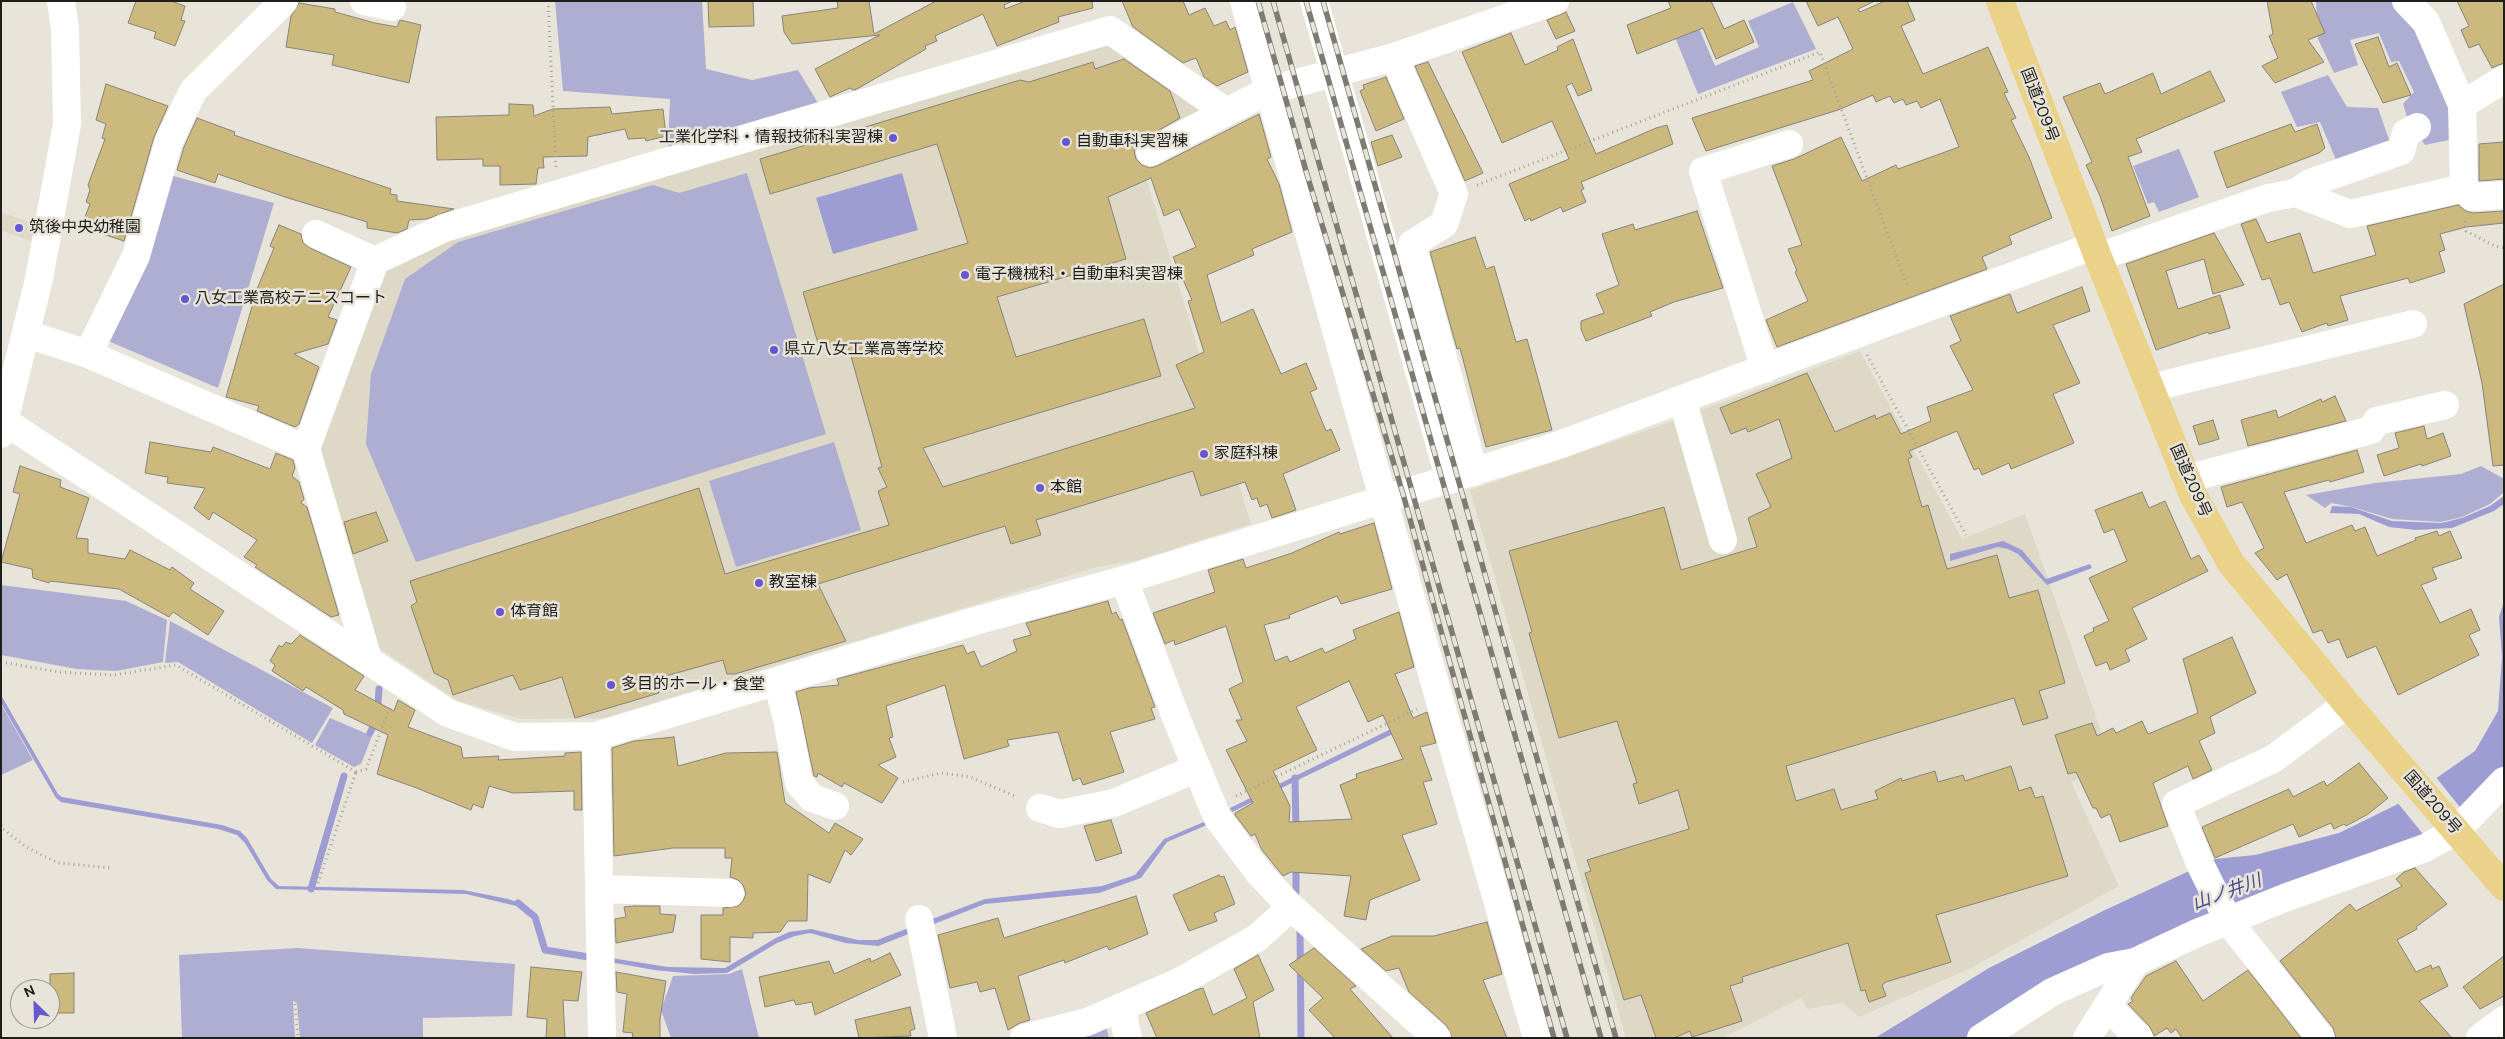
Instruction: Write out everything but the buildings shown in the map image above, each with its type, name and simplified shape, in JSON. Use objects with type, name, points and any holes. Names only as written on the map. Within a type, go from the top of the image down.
[{"type":"highway","name":"国道209号","points":[[2000,1],[2095,252],[2186,479],[2231,563],[2347,704],[2504,887]]},
{"type":"street","points":[[61,1],[64,30],[67,124],[27,334],[2,425],[368,659],[448,713],[515,737],[596,736],[975,621],[1124,580],[1556,446],[1856,335],[2095,252],[2268,198],[2296,193],[2310,183],[2401,151],[2406,133],[2417,127]]},
{"type":"street","points":[[88,354],[136,256],[169,140],[192,91],[284,1]]},
{"type":"street","points":[[364,1],[392,7]]},
{"type":"street","points":[[1244,1],[1439,698],[1537,1038]]},
{"type":"street","points":[[1314,1],[1334,73],[1462,476]]},
{"type":"street","points":[[1150,152],[1270,90],[1394,58],[1555,1]]},
{"type":"street","points":[[2406,1],[2426,22],[2462,105],[2464,188],[2472,196],[2504,196]]},
{"type":"street","points":[[368,659],[306,449],[375,261],[444,228],[1110,30],[1226,112]]},
{"type":"street","points":[[1394,58],[1454,194],[1444,224],[1412,244],[1462,476]]},
{"type":"street","points":[[2462,105],[2504,79]]},
{"type":"street","points":[[1765,369],[1703,171],[1789,144]]},
{"type":"street","points":[[2296,193],[2350,214],[2464,188]]},
{"type":"street","points":[[316,234],[375,261]]},
{"type":"street","points":[[2150,388],[2413,324]]},
{"type":"street","points":[[27,334],[88,354],[306,449]]},
{"type":"street","points":[[1682,400],[1723,540]]},
{"type":"street","points":[[2186,479],[2371,430],[2377,421],[2445,405]]},
{"type":"street","points":[[1124,580],[1217,816],[1260,874],[1291,906],[1437,1038]]},
{"type":"street","points":[[778,681],[799,783],[812,798],[835,806]]},
{"type":"street","points":[[2320,1038],[2227,919],[2201,866],[2176,804],[2273,759],[2347,704]]},
{"type":"street","points":[[596,736],[602,1038]]},
{"type":"street","points":[[1040,808],[1060,814],[1114,803],[1181,775],[1196,766]]},
{"type":"street","points":[[1981,1038],[2052,992],[2108,966],[2135,962],[2227,919],[2425,848],[2456,831],[2504,781]]},
{"type":"street","points":[[599,889],[730,893]]},
{"type":"street","points":[[1024,1038],[1086,1022],[1181,981],[1257,938],[1291,906]]},
{"type":"street","points":[[919,919],[943,1038]]},
{"type":"street","points":[[2087,1038],[2135,962]]},
{"type":"street","points":[[2107,1006],[2139,1038]]},
{"type":"street","points":[[1121,1007],[1128,1038]]},
{"type":"street","points":[[2480,1038],[2504,1020]]},
{"type":"path","points":[[548,1],[557,194]]},
{"type":"path","points":[[2464,188],[2466,231],[2495,246],[2504,248]]},
{"type":"path","points":[[1856,335],[1966,535]]},
{"type":"path","points":[[1,662],[59,672],[113,675],[176,665],[356,772]]},
{"type":"path","points":[[318,883],[356,772],[366,768],[401,681]]},
{"type":"path","points":[[1213,807],[1439,698]]},
{"type":"path","points":[[903,782],[941,773],[970,777],[1040,808]]},
{"type":"path","points":[[1,824],[3,829],[26,847],[58,863],[113,868]]},
{"type":"path","points":[[295,1004],[298,1038]]},
{"type":"shaded area","points":[[555,1],[702,1],[706,69],[752,80],[798,70],[821,108],[668,148],[670,99],[563,91]]},
{"type":"shaded area","points":[[2316,1],[2398,1],[2420,21],[2459,138],[2425,145],[2408,120],[2403,104],[2414,92],[2399,61],[2391,62],[2379,33],[2350,40],[2358,65],[2334,73],[2318,39]]},
{"type":"shaded area","points":[[1793,2],[1816,49],[1698,94],[1673,32],[1696,21],[1715,66],[1759,47],[1748,21]]},
{"type":"shaded area","name":"県立八女工業高等学校","points":[[1108,39],[1208,108],[1137,148],[1251,524],[1138,560],[1097,567],[605,718],[521,719],[458,701],[370,642],[314,438],[386,263],[442,237]]},
{"type":"shaded area","points":[[2328,75],[2347,107],[2378,108],[2393,151],[2339,167],[2320,122],[2297,127],[2281,92]]},
{"type":"shaded area","points":[[2179,149],[2199,197],[2159,212],[2154,202],[2148,204],[2133,166]]},
{"type":"shaded area","points":[[747,173],[826,434],[416,562],[366,444],[371,374],[405,279],[458,242],[653,185],[679,193]]},
{"type":"shaded area","name":"八女工業高校テニスコート","points":[[173,176],[274,203],[218,388],[106,340]]},
{"type":"shaded area","name":"筑後中央幼稚園","points":[[1,212],[38,225],[33,242],[1,230]]},
{"type":"shaded area","points":[[1860,351],[1962,539],[2025,514],[2113,765],[2071,782],[2119,886],[1969,969],[1859,1017],[1843,1003],[1807,1009],[1801,998],[1723,1038],[1626,1038],[1470,490],[1659,426]]},
{"type":"shaded area","points":[[834,442],[861,530],[736,567],[709,481]]},
{"type":"shaded area","points":[[2481,466],[2504,479],[2504,492],[2490,504],[2462,517],[2441,522],[2392,519],[2331,503],[2325,508],[2306,495],[2375,483],[2461,474]]},
{"type":"shaded area","points":[[1,585],[126,601],[167,620],[163,662],[116,671],[77,669],[1,655]]},
{"type":"shaded area","points":[[170,621],[333,708],[312,743],[178,662],[165,663]]},
{"type":"shaded area","points":[[1,704],[33,760],[1,775]]},
{"type":"shaded area","points":[[330,718],[372,736],[361,764],[354,767],[315,745]]},
{"type":"shaded area","points":[[297,948],[515,964],[512,1016],[423,1018],[423,1038],[300,1038],[297,1003],[293,1001],[295,1038],[182,1038],[179,955]]},
{"type":"shaded area","points":[[742,969],[759,1038],[671,1038],[661,1010],[673,976],[729,974]]},
{"type":"shaded area","points":[[1105,1022],[1109,1038],[1060,1038]]},
{"type":"water","points":[[902,173],[918,230],[833,254],[816,198]]},
{"type":"water","points":[[2504,496],[2504,504],[2494,511],[2452,528],[2416,530],[2389,527],[2359,514],[2330,513],[2332,506],[2351,507],[2392,521],[2441,523],[2462,518],[2490,506]]},
{"type":"water","points":[[2003,541],[2022,550],[2046,579],[2090,564],[2092,568],[2047,585],[2018,554],[2008,549],[1998,547],[1950,561],[1950,554]]},
{"type":"water","name":"山ノ井川","points":[[2504,602],[2504,768],[2496,779],[2427,837],[2012,1007],[1965,1038],[1875,1038],[1989,968],[2105,910],[2215,859],[2255,855],[2339,833],[2404,801],[2475,751],[2498,711],[2502,657],[2499,617]]},
{"type":"water","points":[[1,695],[58,794],[62,797],[222,825],[240,831],[247,838],[271,879],[279,886],[463,890],[508,899],[523,904],[525,908],[466,894],[276,889],[267,880],[245,843],[237,835],[218,829],[61,802],[56,798],[1,703]]},
{"type":"water","points":[[1399,725],[1399,731],[1232,812],[1230,808]]},
{"type":"water","points":[[1206,821],[1207,825],[1167,842],[1141,878],[1099,893],[985,904],[878,946],[845,943],[810,933],[777,943],[727,973],[695,974],[654,970],[610,962],[611,958],[668,967],[725,968],[789,932],[811,929],[858,940],[877,940],[985,899],[1102,886],[1135,875],[1164,839]]},
{"type":"pier","points":[[2435,776],[2463,811],[2427,839],[2397,802]]},
{"type":"waterway","points":[[370,733],[377,718],[379,689]]},
{"type":"waterway","points":[[311,889],[344,776]]},
{"type":"waterway","points":[[1295,778],[1296,830]]},
{"type":"waterway","points":[[1296,863],[1296,892]]},
{"type":"waterway","points":[[518,903],[535,917],[545,950],[595,958]]},
{"type":"waterway","points":[[1300,929],[1301,1038]]},
{"type":"railway","points":[[1258,1],[1308,178],[1403,494],[1554,1038]]},
{"type":"railway","points":[[1273,1],[1567,1038]]},
{"type":"railway","points":[[1306,1],[1601,1038]]},
{"type":"railway","points":[[1323,1],[1616,1038]]},
{"type":"place","name":"工業化学科・情報技術科実習棟","points":[[893,138]]},
{"type":"place","name":"自動車科実習棟","points":[[1066,142]]},
{"type":"place","name":"筑後中央幼稚園","points":[[19,228]]},
{"type":"place","name":"電子機械科・自動車科実習棟","points":[[965,275]]},
{"type":"place","name":"八女工業高校テニスコート","points":[[185,299]]},
{"type":"place","name":"県立八女工業高等学校","points":[[774,350]]},
{"type":"place","name":"家庭科棟","points":[[1204,454]]},
{"type":"place","name":"本館","points":[[1040,488]]},
{"type":"place","name":"教室棟","points":[[759,583]]},
{"type":"place","name":"体育館","points":[[500,612]]},
{"type":"place","name":"多目的ホール・食堂","points":[[611,685]]}]
